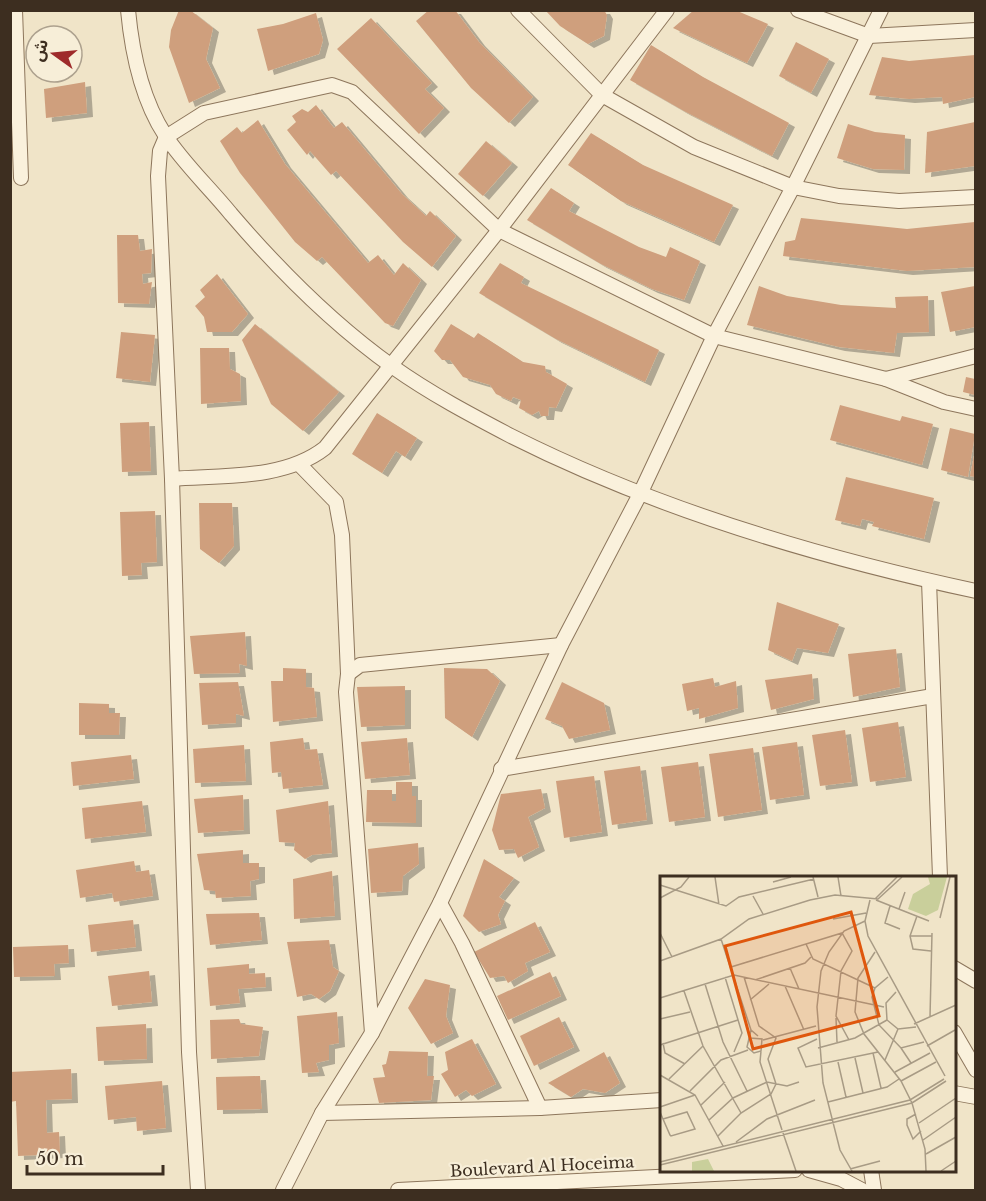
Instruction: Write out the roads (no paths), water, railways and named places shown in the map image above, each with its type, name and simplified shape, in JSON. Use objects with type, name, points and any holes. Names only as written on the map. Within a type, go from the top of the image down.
[{"type":"street","points":[[15,10],[21,178]]},
{"type":"street","points":[[128,10],[131,42],[141,81],[151,112],[166,137],[246,232],[304,292],[392,367],[450,405],[544,453],[640,494],[762,535],[929,581],[975,591]]},
{"type":"street","points":[[518,10],[602,95],[694,147],[793,187],[839,196],[899,201],[975,197]]},
{"type":"street","points":[[172,479],[283,469],[299,464],[325,448],[392,367],[499,230],[667,10]]},
{"type":"street","points":[[798,10],[868,36],[975,30]]},
{"type":"street","points":[[284,1191],[322,1113],[372,1033],[440,903],[561,645],[640,494],[714,336],[793,187],[881,10]]},
{"type":"street","points":[[198,1191],[189,1052],[172,479],[158,176],[160,151],[166,137],[204,113],[313,88],[332,85],[342,87],[352,92],[499,230],[714,336],[886,379],[944,402],[975,409]]},
{"type":"street","points":[[886,379],[975,356]]},
{"type":"street","points":[[299,464],[336,502],[342,535],[348,674],[346,692],[372,1033]]},
{"type":"street","points":[[929,581],[940,876]]},
{"type":"street","points":[[348,674],[360,665],[561,645]]},
{"type":"street","points":[[501,770],[933,696]]},
{"type":"street","points":[[440,903],[540,1108]]},
{"type":"street","points":[[956,969],[975,981]]},
{"type":"street","points":[[956,1036],[975,1070]]},
{"type":"street","points":[[956,1093],[975,1097]]},
{"type":"street","points":[[322,1113],[540,1108],[660,1100]]},
{"type":"street","name":"Boulevard Al Hoceima","points":[[398,1191],[776,1171]]},
{"type":"street","points":[[813,1171],[841,1179],[862,1191]]},
{"type":"street","points":[[871,1171],[874,1191]]}]
